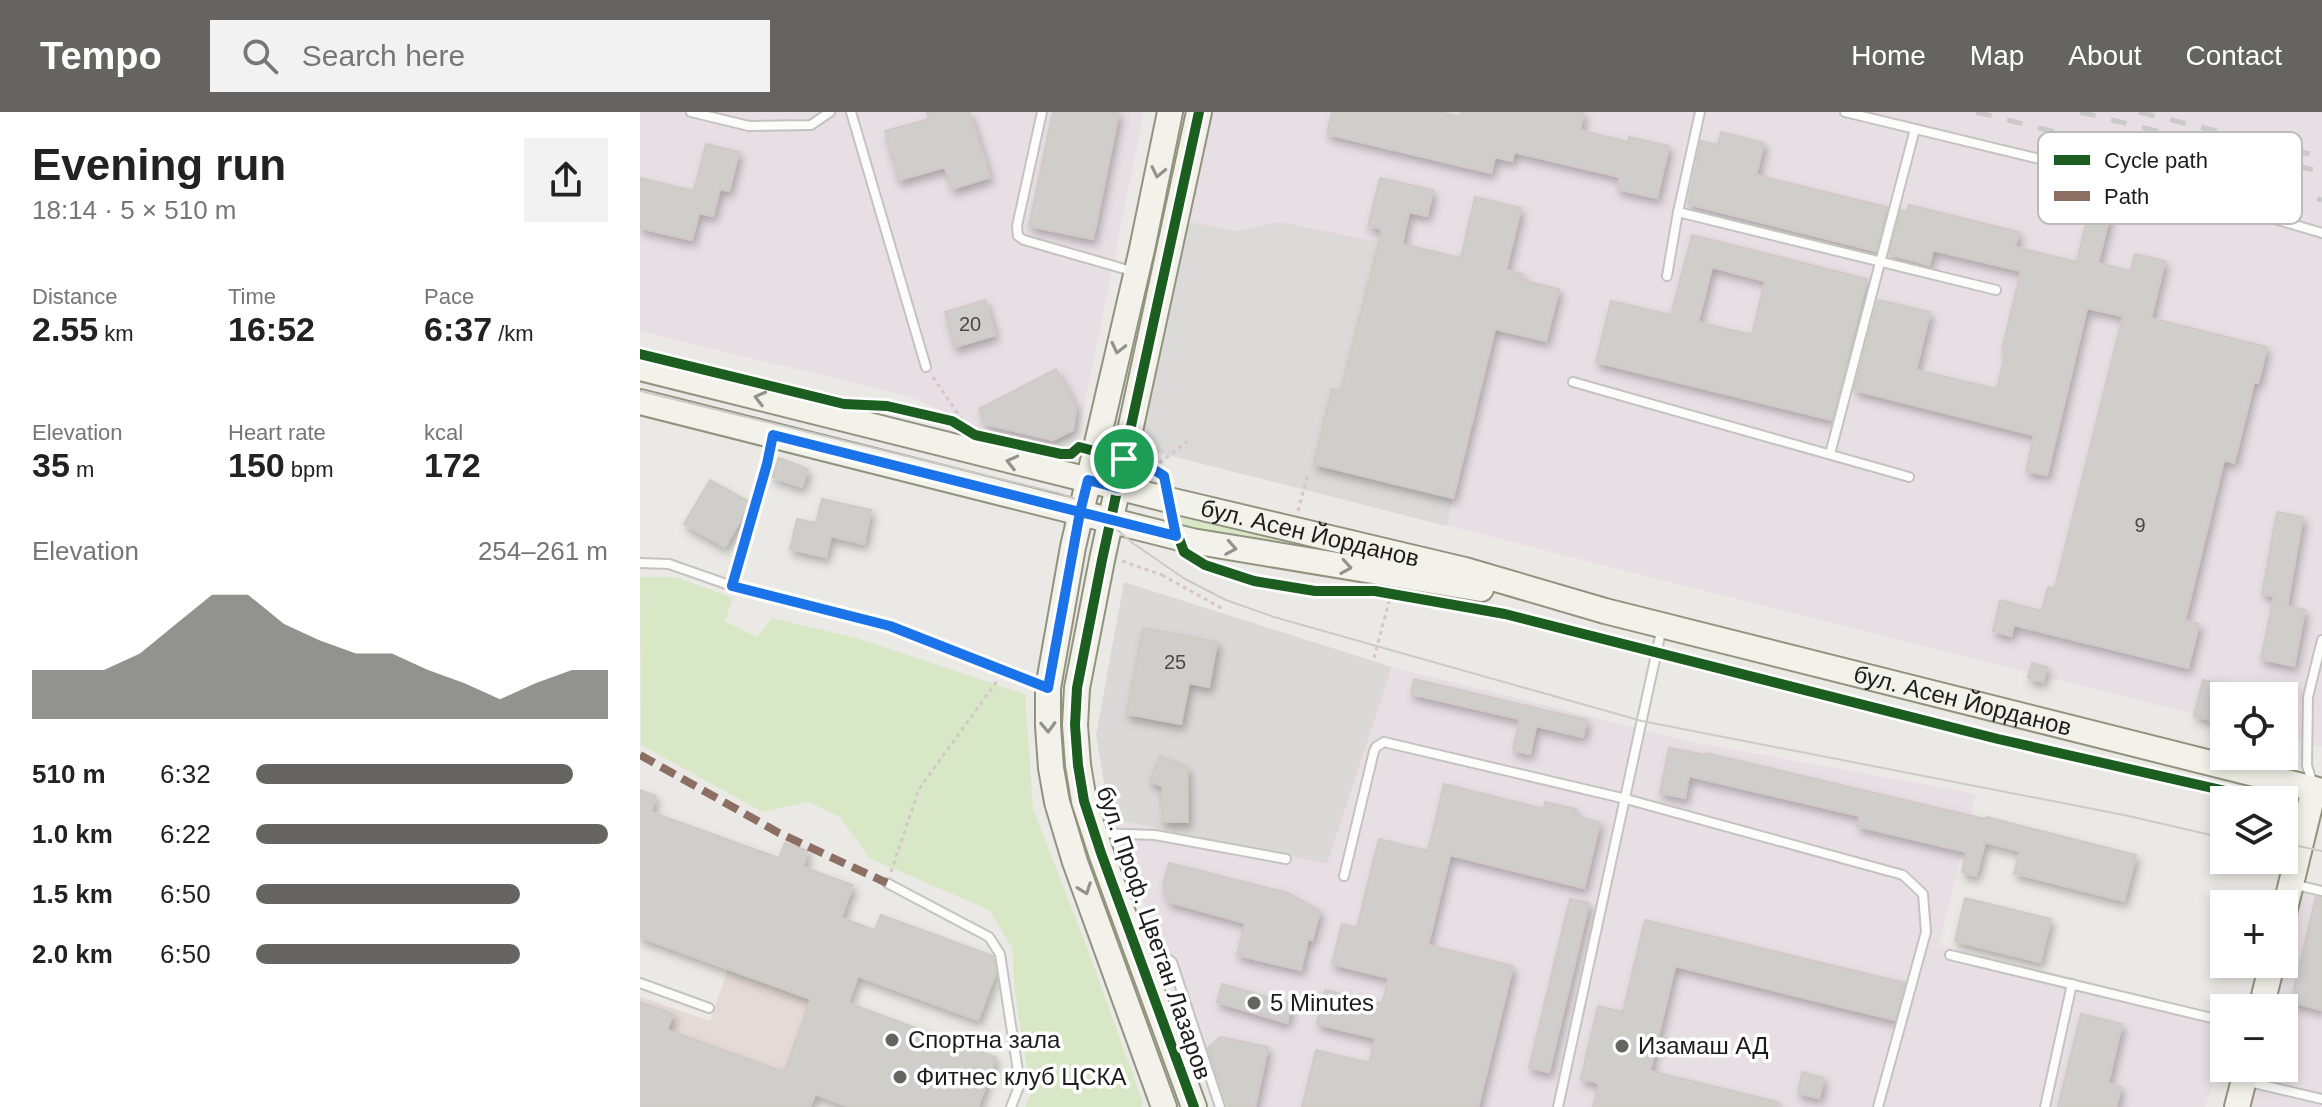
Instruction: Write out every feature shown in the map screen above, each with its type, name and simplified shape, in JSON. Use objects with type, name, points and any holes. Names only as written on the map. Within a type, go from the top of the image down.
[{"type":"main road","name":"бул. Проф. Цветан Лазаров","points":[[1170,112],[1080,512],[1048,688],[1048,726],[1051,768],[1130,933],[1191,1100]]},
{"type":"main road","name":"бул. Проф. Цветан Лазаров","points":[[1163,1106],[1075,862],[1084,801],[1075,725],[1077,688],[1199,112]]},
{"type":"main road","name":"бул. Асен Йорданов","points":[[640,368],[1118,488],[1465,570],[1662,626],[2318,790]]},
{"type":"main road","name":"бул. Асен Йорданов","points":[[640,402],[1192,541],[1605,611]]},
{"type":"main road","points":[[2289,890],[2318,790]]},
{"type":"main road","points":[[2237,1107],[2243,1082]]},
{"type":"lane","points":[[691,112],[749,126],[811,125],[830,112]]},
{"type":"lane","points":[[851,112],[926,367]]},
{"type":"lane","points":[[1042,112],[1017,226],[1018,236],[1136,272]]},
{"type":"lane","points":[[1667,276],[1700,112]]},
{"type":"lane","points":[[1845,112],[2038,159]]},
{"type":"lane","points":[[1830,454],[1915,129]]},
{"type":"lane","points":[[1678,212],[1996,290]]},
{"type":"lane","points":[[2292,224],[2322,233]]},
{"type":"lane","points":[[1573,382],[1909,477]]},
{"type":"lane","points":[[732,586],[773,435]]},
{"type":"lane","points":[[640,563],[669,564],[732,586],[890,626],[1048,688]]},
{"type":"lane","points":[[1558,1107],[1662,626]]},
{"type":"lane","points":[[2318,790],[2307,766],[2308,697],[2322,640]]},
{"type":"lane","points":[[1344,876],[1374,751],[1384,742],[1626,799],[1903,875],[1923,894],[1926,932],[1878,1107]]},
{"type":"lane","points":[[1079,827],[1155,835],[1286,859]]},
{"type":"lane","points":[[887,883],[989,937],[1000,954],[1020,1084],[1011,1107]]},
{"type":"lane","points":[[2291,883],[2322,891]]},
{"type":"lane","points":[[1130,933],[1172,962],[1220,1107]]},
{"type":"lane","points":[[1950,955],[2210,1018]]},
{"type":"lane","points":[[640,983],[709,1008]]},
{"type":"lane","points":[[2045,1107],[2072,984]]},
{"type":"lane","points":[[2270,1082],[2322,1099]]},
{"type":"lane","points":[[1163,1106],[1191,1100]]},
{"type":"path","points":[[926,367],[975,435]]},
{"type":"path","points":[[952,421],[975,435]]},
{"type":"path","points":[[1153,468],[1188,441]]},
{"type":"path","points":[[1124,459],[1153,468],[1164,476],[1169,500]]},
{"type":"path","points":[[1297,514],[1308,473]]},
{"type":"path","points":[[1115,558],[1164,574],[1225,610]]},
{"type":"path","points":[[1221,571],[1239,579]]},
{"type":"path","points":[[1374,658],[1391,594]]},
{"type":"path","points":[[887,883],[919,789],[1004,671]]},
{"type":"shaded area","points":[[640,112],[1144,112],[1079,432],[1055,445],[977,427],[911,397],[640,331]]},
{"type":"shaded area","points":[[1212,112],[2322,112],[2322,747],[2298,741],[2298,682],[2210,682],[2210,718],[1140,448]]},
{"type":"shaded area","points":[[1189,222],[1239,231],[1279,222],[1379,242],[1341,391],[1332,390],[1314,464],[1453,498],[1447,526],[1140,448]]},
{"type":"shaded area","points":[[1124,582],[1392,667],[1328,864],[1110,819],[1096,735]]},
{"type":"shaded area","points":[[1392,667],[1687,741],[1976,794],[1939,945],[2210,1012],[2210,1082],[2213,1082],[2205,1107],[1228,1107],[1110,819],[1327,864]]},
{"type":"shaded area","points":[[2291,883],[2322,891],[2322,1107],[2236,1107],[2242,1082],[2298,1082],[2298,994],[2264,994],[2268,978],[2298,978],[2298,890],[2289,890]]},
{"type":"shaded area","points":[[728,969],[811,999],[769,1107],[640,1107],[640,997],[710,1021]]},
{"type":"green space","points":[[1179,517],[1372,557],[1437,572],[1183,528]]},
{"type":"green space","points":[[640,577],[676,577],[733,598],[725,621],[757,637],[772,618],[856,638],[1025,694],[1033,809],[1089,953],[1143,1103],[1141,1107],[1025,1107],[1031,1093],[1015,993],[1012,947],[989,910],[869,858],[840,817],[808,802],[763,812],[641,745]]},
{"type":"building","points":[[927,112],[969,112],[990,177],[952,189],[945,167],[899,180],[885,131],[929,119]]},
{"type":"building","points":[[1053,112],[1119,112],[1093,239],[1029,226]]},
{"type":"building","points":[[1332,112],[1439,112],[1460,117],[1461,112],[1584,112],[1580,130],[1628,142],[1629,137],[1669,146],[1657,198],[1617,189],[1620,177],[1514,152],[1512,161],[1495,157],[1491,173],[1327,134]]},
{"type":"building","points":[[1721,132],[1764,143],[1756,175],[1887,207],[1876,251],[1688,204],[1701,141],[1718,145]]},
{"type":"building","points":[[706,144],[739,152],[729,191],[720,189],[713,216],[699,213],[692,240],[640,228],[640,178],[694,191]]},
{"type":"building","points":[[1380,178],[1433,190],[1427,216],[1409,212],[1402,244],[1461,258],[1475,197],[1521,208],[1506,270],[1523,274],[1521,280],[1559,289],[1546,341],[1495,329],[1453,498],[1314,464],[1332,389],[1341,391],[1382,229],[1368,226]]},
{"type":"building","points":[[1909,205],[2019,232],[2015,247],[2077,262],[2086,224],[2108,224],[2098,263],[2131,271],[2135,254],[2165,261],[2151,318],[2267,347],[2258,383],[2254,382],[2234,463],[2224,460],[2185,620],[2199,624],[2188,668],[2014,625],[2011,636],[1993,631],[2000,600],[2042,611],[2048,587],[2055,588],[2123,316],[2087,308],[2047,475],[2026,471],[2034,435],[1854,390],[1878,300],[1930,312],[1916,370],[1997,389],[2006,351],[2002,350],[2021,271],[1933,250],[1929,265],[1889,254],[1901,210],[1907,212]]},
{"type":"building","points":[[1692,235],[1867,279],[1832,420],[1596,362],[1611,301],[1671,315]],"holes":[[[1712,267],[1765,281],[1752,335],[1698,322]]]},
{"type":"building","points":[[985,300],[995,335],[955,347],[945,312]]},
{"type":"building","points":[[1056,369],[1076,407],[1073,430],[1053,440],[985,424],[979,409]]},
{"type":"building","points":[[779,458],[808,469],[802,487],[772,477]]},
{"type":"building","points":[[710,480],[749,502],[725,547],[684,524]]},
{"type":"building","points":[[822,499],[871,510],[864,544],[831,536],[826,557],[790,549],[797,519],[816,523]]},
{"type":"building","points":[[2277,512],[2303,517],[2287,606],[2305,610],[2294,666],[2261,659],[2274,596],[2262,594]]},
{"type":"building","points":[[1143,628],[1217,642],[1209,687],[1189,683],[1181,724],[1127,714]]},
{"type":"building","points":[[2032,663],[2047,667],[2043,682],[2028,678]]},
{"type":"building","points":[[1414,679],[1587,720],[1583,737],[1536,726],[1530,754],[1513,750],[1520,719],[1411,694]]},
{"type":"building","points":[[2203,680],[2212,682],[2210,720],[2194,716]]},
{"type":"building","points":[[1669,748],[1706,753],[1986,817],[2136,855],[2124,901],[2014,873],[2020,851],[1985,842],[1976,876],[1962,872],[1967,852],[1857,826],[1860,816],[1689,776],[1685,798],[1660,793]]},
{"type":"building","points":[[1160,756],[1187,768],[1188,822],[1163,822],[1162,786],[1150,781]]},
{"type":"building","points":[[1444,784],[1544,809],[1545,802],[1576,809],[1574,816],[1600,822],[1584,888],[1450,855],[1428,945],[1513,966],[1478,1107],[1302,1107],[1316,1050],[1369,1063],[1375,1038],[1317,1024],[1325,990],[1382,1004],[1389,978],[1332,964],[1342,924],[1357,928],[1379,839],[1428,851]]},
{"type":"building","points":[[640,790],[656,796],[651,812],[779,858],[785,843],[808,851],[803,867],[853,885],[841,918],[875,930],[881,915],[993,956],[996,972],[978,1020],[858,976],[848,1003],[996,1057],[978,1107],[850,1107],[815,1094],[810,1107],[640,1107],[640,1002],[673,1014],[667,1030],[784,1072],[811,999],[640,937]]},
{"type":"building","points":[[1169,863],[1288,893],[1320,911],[1312,940],[1308,939],[1301,970],[1237,955],[1245,923],[1169,902],[1163,886]]},
{"type":"building","points":[[2316,897],[2322,898],[2322,1010],[2298,1004],[2298,994],[2293,994]]},
{"type":"building","points":[[1965,898],[2051,919],[2040,962],[1955,941]]},
{"type":"building","points":[[1570,899],[1589,903],[1549,1072],[1529,1068]]},
{"type":"building","points":[[1645,920],[1905,983],[1895,1020],[1675,966],[1650,1071],[1778,1102],[1777,1107],[1593,1107],[1599,1083],[1581,1079],[1598,1006],[1623,1012]]},
{"type":"building","name":"5 Minutes","points":[[1222,984],[1291,1004],[1287,1023],[1217,1002]]},
{"type":"building","points":[[2081,1014],[2122,1024],[2108,1083],[2121,1087],[2116,1107],[2058,1107]]},
{"type":"building","points":[[1220,1037],[1268,1047],[1255,1107],[1229,1107],[1208,1048]]},
{"type":"building","points":[[1802,1072],[1824,1078],[1819,1098],[1798,1093]]},
{"type":"tram line","points":[[640,391],[1073,498],[1185,579],[1226,600],[1274,617],[1642,721],[2124,815],[2210,835]]},
{"type":"tram line","points":[[2298,846],[2322,851]]},
{"type":"railway","points":[[1976,112],[2055,132]]},
{"type":"railway","points":[[2080,112],[2161,132]]},
{"type":"railway","points":[[2139,112],[2220,132]]},
{"type":"railway","points":[[2302,152],[2322,157]]},
{"type":"railway","points":[[2302,167],[2322,172]]},
{"type":"railway","points":[[2302,195],[2322,200]]},
{"type":"marked path","points":[[640,755],[779,833],[887,883]]},
{"type":"cycle path","points":[[1194,1107],[1084,801],[1075,725],[1077,688],[1102,560],[1199,112]]},
{"type":"cycle path","points":[[640,354],[844,404],[887,406],[952,421],[975,435],[1061,454],[1071,454],[1079,447],[1145,464],[1164,476],[1172,519],[1184,552],[1205,565],[1254,581],[1315,591],[1375,591],[1505,614],[1998,739],[2210,787]]},
{"type":"place","name":"5 Minutes","points":[[1254,1003]]},
{"type":"place","name":"Спортна зала","points":[[892,1040]]},
{"type":"place","name":"Изамаш АД","points":[[1622,1046]]},
{"type":"place","name":"Фитнес клуб ЦСКА","points":[[900,1077]]},
{"type":"route","points":[[1124,459],[1118,488],[1088,480],[1080,512],[773,435],[732,586],[890,626],[1048,688],[1080,512],[1176,536],[1164,476],[1145,464],[1124,459]]}]
